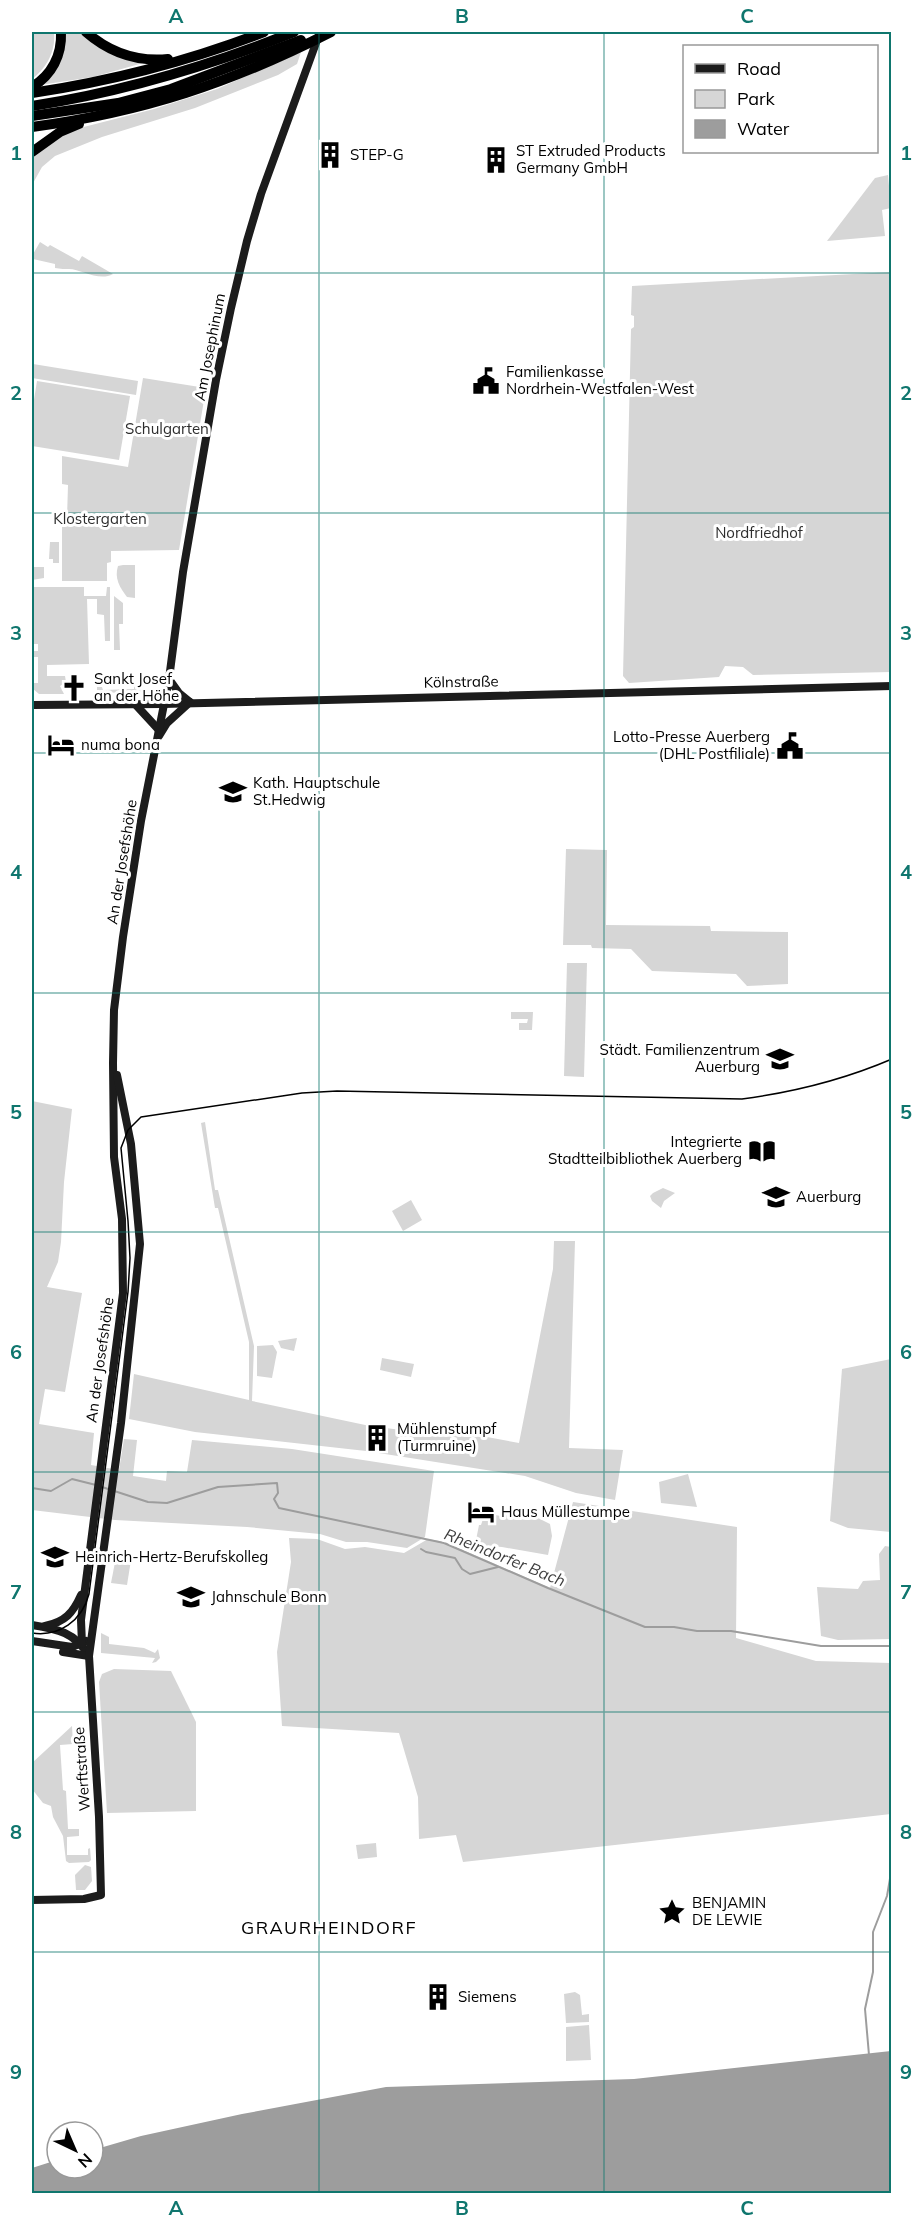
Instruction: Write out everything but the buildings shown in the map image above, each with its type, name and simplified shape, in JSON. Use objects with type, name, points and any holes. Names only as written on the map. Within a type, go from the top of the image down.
[{"type":"highway","points":[[32,87],[46,76],[57,60],[61,32]]},
{"type":"highway","points":[[86,32],[102,45],[119,53],[144,60],[156,60],[186,54],[251,32]]},
{"type":"highway","points":[[32,93],[133,73],[219,48],[264,32]]},
{"type":"highway","points":[[32,106],[85,97],[154,80],[233,56],[294,32]]},
{"type":"highway","points":[[32,116],[118,103],[171,89],[321,32]]},
{"type":"highway","points":[[32,152],[60,132],[96,118],[164,100],[239,75],[331,32]]},
{"type":"highway","points":[[32,127],[96,118]]},
{"type":"street","name":"Am Josephinum","points":[[163,704],[169,679],[183,572],[216,380],[231,308],[261,194],[307,64],[321,32]]},
{"type":"street","points":[[169,679],[179,693],[190,702]]},
{"type":"street","name":"Kölnstraße","points":[[32,705],[163,704],[891,686]]},
{"type":"street","name":"An der Josefshöhe","points":[[157,739],[167,723],[190,702]]},
{"type":"street","points":[[135,704],[158,729]]},
{"type":"street","name":"An der Josefshöhe","points":[[82,1644],[81,1620],[124,1283],[122,1219],[114,1157],[114,1010],[141,821],[163,704]]},
{"type":"street","name":"An der Josefshöhe","points":[[89,1656],[120,1424],[140,1244],[131,1144],[118,1077],[113,1063]]},
{"type":"street","points":[[36,1626],[57,1624],[67,1618],[74,1610],[85,1587]]},
{"type":"street","points":[[36,1626],[65,1632],[82,1644]]},
{"type":"street","points":[[32,1643],[72,1647],[82,1644],[92,1632]]},
{"type":"street","points":[[32,1643],[89,1656]]},
{"type":"street","name":"Werftstraße","points":[[32,1900],[84,1899],[101,1895],[99,1817],[89,1656],[82,1644]]},
{"type":"green space","points":[[32,32],[54,32],[54,45],[42,70],[32,79]]},
{"type":"green space","points":[[65,32],[83,32],[110,53],[143,63],[93,77],[40,85],[62,55]]},
{"type":"green space","points":[[301,52],[297,64],[278,75],[195,108],[102,137],[55,156],[42,167],[32,185],[32,156],[72,130],[154,109],[217,89]]},
{"type":"green space","points":[[888,175],[891,208],[882,210],[885,236],[827,241],[875,178]]},
{"type":"green space","points":[[40,242],[79,261],[82,256],[113,274],[96,276],[55,268],[55,264],[33,259],[32,256]]},
{"type":"green space","name":"Nordfriedhof","points":[[891,272],[891,672],[753,675],[743,667],[725,666],[719,677],[629,683],[623,676],[631,329],[634,327],[634,316],[631,315],[632,286]]},
{"type":"green space","points":[[32,358],[33,364],[138,381],[136,395],[32,378]]},
{"type":"green space","points":[[143,378],[206,388],[179,550],[111,551],[111,562],[107,563],[107,581],[62,581],[62,518],[67,518],[68,485],[62,484],[62,456],[128,467]]},
{"type":"green space","points":[[37,381],[130,396],[119,460],[32,446],[32,412]]},
{"type":"green space","points":[[50,542],[59,542],[59,563],[53,563],[53,559],[49,559]]},
{"type":"green space","points":[[135,565],[135,598],[127,597],[118,583],[118,566]]},
{"type":"green space","points":[[32,567],[44,567],[44,578],[32,580]]},
{"type":"green space","points":[[34,587],[84,587],[84,596],[106,596],[107,587],[110,587],[110,641],[105,641],[104,615],[97,614],[97,599],[87,599],[89,664],[47,665],[47,676],[65,676],[66,682],[60,686],[64,694],[39,694],[32,688],[32,683],[38,683],[38,657],[32,657],[32,651],[38,651],[38,644],[32,644]]},
{"type":"green space","points":[[114,596],[123,603],[123,624],[119,624],[120,650],[114,650]]},
{"type":"green space","points":[[134,686],[140,688],[141,692],[97,693],[97,687],[102,687],[103,690],[134,689]]},
{"type":"green space","points":[[566,849],[607,850],[606,925],[710,926],[711,931],[788,932],[788,984],[747,986],[736,974],[652,971],[631,949],[563,945]]},
{"type":"green space","points":[[567,963],[587,963],[584,1077],[564,1076]]},
{"type":"green space","points":[[511,1012],[533,1012],[532,1030],[519,1030],[519,1023],[527,1023],[528,1019],[511,1019]]},
{"type":"green space","points":[[32,1101],[72,1109],[64,1182],[61,1242],[58,1262],[47,1287],[82,1293],[65,1392],[45,1389],[39,1424],[94,1433],[91,1465],[119,1470],[124,1439],[137,1440],[133,1476],[166,1481],[167,1471],[187,1472],[192,1440],[292,1449],[434,1471],[425,1537],[407,1548],[367,1542],[346,1542],[320,1534],[247,1527],[115,1520],[32,1510]]},
{"type":"green space","points":[[205,1122],[215,1190],[218,1190],[254,1346],[252,1401],[370,1426],[409,1431],[411,1423],[519,1443],[553,1269],[554,1241],[575,1241],[569,1448],[623,1450],[615,1500],[576,1493],[525,1476],[366,1451],[195,1432],[129,1419],[134,1374],[249,1400],[249,1342],[218,1208],[215,1208],[201,1123]]},
{"type":"green space","points":[[663,1188],[675,1193],[664,1201],[661,1208],[652,1201],[650,1196]]},
{"type":"green space","points":[[411,1200],[422,1220],[403,1231],[392,1211]]},
{"type":"green space","points":[[297,1338],[294,1351],[281,1348],[278,1341]]},
{"type":"green space","points":[[273,1345],[277,1352],[272,1378],[257,1376],[257,1346]]},
{"type":"green space","points":[[382,1358],[414,1364],[411,1377],[380,1370]]},
{"type":"green space","points":[[891,1359],[891,1532],[848,1528],[830,1521],[842,1369]]},
{"type":"green space","points":[[688,1474],[697,1507],[661,1503],[659,1482]]},
{"type":"green space","points":[[573,1502],[737,1527],[736,1638],[816,1661],[891,1663],[891,1814],[463,1862],[456,1835],[419,1839],[418,1797],[399,1733],[282,1726],[277,1652],[291,1562],[289,1538],[317,1539],[345,1549],[365,1547],[404,1553],[428,1539],[445,1542],[550,1588]]},
{"type":"green space","points":[[504,1512],[534,1516],[550,1524],[552,1536],[548,1555],[475,1545],[479,1525],[483,1519],[493,1521],[495,1515],[501,1516]]},
{"type":"green space","points":[[885,1546],[891,1547],[891,1639],[838,1640],[821,1636],[817,1587],[858,1589],[863,1581],[880,1580],[879,1554]]},
{"type":"green space","points":[[116,1557],[131,1560],[127,1585],[111,1583]]},
{"type":"green space","points":[[101,1633],[109,1637],[109,1644],[144,1648],[155,1653],[158,1649],[160,1658],[152,1663],[155,1658],[101,1653]]},
{"type":"green space","points":[[114,1669],[171,1671],[196,1722],[196,1811],[107,1813],[99,1682],[102,1674]]},
{"type":"green space","points":[[72,1726],[73,1744],[60,1745],[68,1829],[79,1829],[79,1836],[67,1837],[67,1855],[88,1855],[90,1848],[91,1860],[89,1862],[69,1863],[66,1861],[63,1836],[53,1817],[51,1806],[43,1803],[32,1789],[32,1763]]},
{"type":"green space","points":[[376,1843],[377,1857],[358,1859],[356,1845]]},
{"type":"green space","points":[[85,1865],[91,1867],[92,1881],[85,1890],[76,1890],[75,1875]]},
{"type":"green space","points":[[575,1992],[580,1995],[582,2015],[589,2014],[589,2022],[566,2023],[564,1994]]},
{"type":"green space","points":[[589,2025],[591,2060],[566,2061],[566,2027]]},
{"type":"water","points":[[891,2051],[891,2193],[32,2193],[32,2168],[45,2164],[45,2180],[105,2180],[105,2146],[141,2136],[242,2114],[386,2087],[634,2079]]},
{"type":"waterway","name":"Rheindorfer Bach","points":[[32,1488],[51,1491],[72,1479],[96,1485]]},
{"type":"waterway","name":"Rheindorfer Bach","points":[[102,1487],[148,1502],[167,1503],[218,1487],[277,1483],[278,1493],[274,1499],[279,1508],[444,1543],[645,1627],[731,1631],[821,1646],[892,1646]]},
{"type":"waterway","points":[[421,1549],[455,1558],[462,1569],[470,1574],[498,1567]]},
{"type":"waterway","name":"Rheindorfer Bach","points":[[869,2055],[865,2009],[873,1972],[873,1932],[887,1896],[892,1867]]},
{"type":"tram line","points":[[32,1633],[42,1634],[60,1630],[68,1625],[81,1612],[89,1594],[128,1292],[130,1258],[121,1148],[128,1130],[141,1117],[302,1093],[337,1091],[742,1099],[818,1084],[892,1059]]},
{"type":"place","name":"STEP-G","points":[[330,155]]},
{"type":"place","name":"ST Extruded Products Germany GmbH","points":[[496,160]]},
{"type":"place","name":"Familienkasse Nordrhein-Westfalen-West","points":[[486,381]]},
{"type":"place","name":"Sankt Josef an der Höhe","points":[[74,688]]},
{"type":"place","name":"numa bona","points":[[61,745]]},
{"type":"place","name":"Lotto-Presse Auerberg (DHL Postfiliale)","points":[[790,746]]},
{"type":"place","name":"Kath. Hauptschule St.Hedwig","points":[[233,792]]},
{"type":"place","name":"Städt. Familienzentrum Auerburg","points":[[780,1059]]},
{"type":"place","name":"Integrierte Stadtteilbibliothek Auerberg","points":[[762,1151]]},
{"type":"place","name":"Auerburg","points":[[776,1197]]},
{"type":"place","name":"Mühlenstumpf (Turmruine)","points":[[377,1438]]},
{"type":"place","name":"Haus Müllestumpe","points":[[481,1512]]},
{"type":"place","name":"Heinrich-Hertz-Berufskolleg","points":[[55,1557]]},
{"type":"place","name":"Jahnschule Bonn","points":[[191,1597]]},
{"type":"place","name":"BENJAMIN DE LEWIE","points":[[672,1912]]},
{"type":"place","name":"Siemens","points":[[438,1997]]},
{"type":"district","name":"GRAURHEINDORF","points":[[329,1928]]},
{"type":"park label","name":"Schulgarten","points":[[167,429]]},
{"type":"park label","name":"Klostergarten","points":[[100,519]]}]
